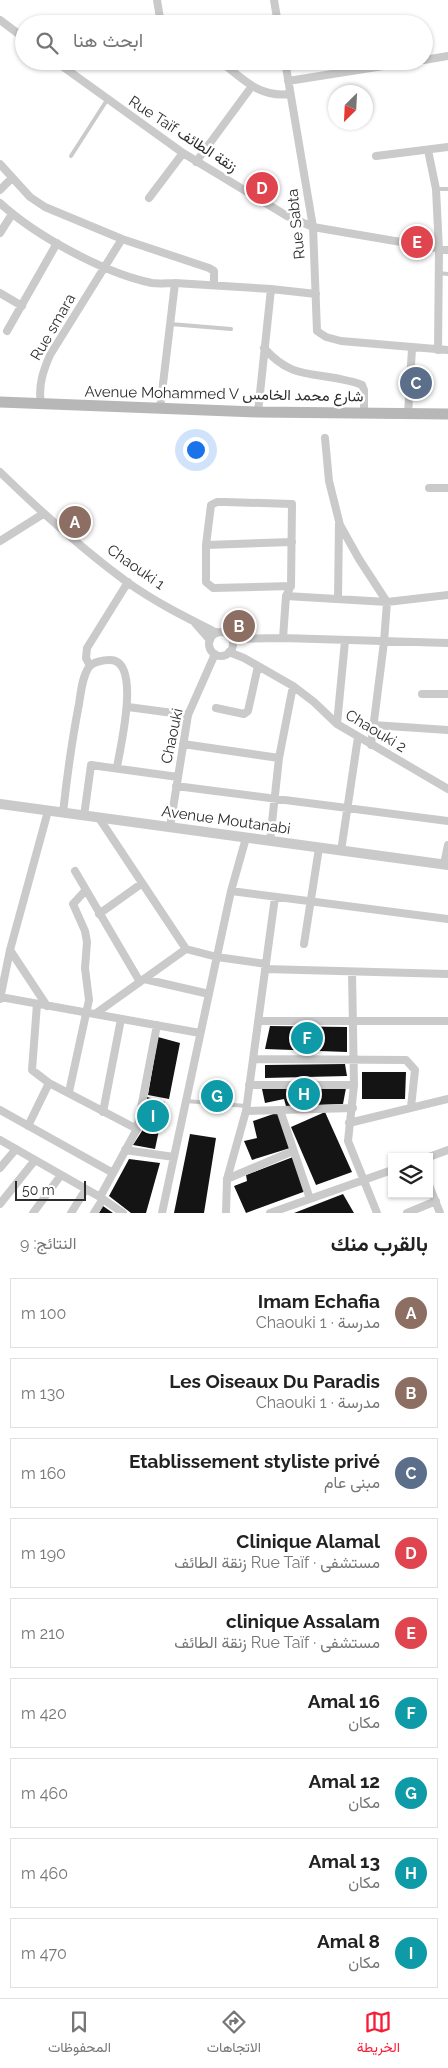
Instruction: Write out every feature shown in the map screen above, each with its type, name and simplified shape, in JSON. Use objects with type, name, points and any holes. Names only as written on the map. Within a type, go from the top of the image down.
[{"type":"main road","name":"Avenue Mohammed V شارع محمد الخامس","points":[[0,402],[258,412],[448,414]]},
{"type":"street","points":[[157,0],[160,15]]},
{"type":"street","points":[[274,0],[276,15]]},
{"type":"street","points":[[0,20],[15,31]]},
{"type":"street","points":[[433,58],[448,56]]},
{"type":"street","name":"Rue Taïf زنقة الطائف","points":[[67,70],[196,162],[287,216],[313,227],[439,250],[448,250]]},
{"type":"street","points":[[232,70],[252,86],[268,94],[290,94]]},
{"type":"street","name":"Rue Sabta","points":[[286,70],[313,227],[316,324],[320,334],[330,339],[412,349]]},
{"type":"street","points":[[288,81],[358,70]]},
{"type":"street","points":[[196,162],[252,86]]},
{"type":"street","points":[[376,156],[448,147]]},
{"type":"street","points":[[428,150],[436,189],[439,250],[438,350]]},
{"type":"street","points":[[149,198],[183,153]]},
{"type":"street","points":[[0,164],[30,197],[45,207],[122,239],[210,268],[214,272],[214,285]]},
{"type":"street","points":[[0,190],[12,178]]},
{"type":"street","points":[[0,203],[12,214],[57,243],[104,267],[152,283],[214,285],[316,294]]},
{"type":"street","points":[[0,233],[12,214]]},
{"type":"street","name":"Rue smara","points":[[41,404],[40,387],[47,362],[122,239]]},
{"type":"street","points":[[7,331],[57,243]]},
{"type":"street","points":[[160,409],[175,283]]},
{"type":"street","points":[[258,412],[271,289]]},
{"type":"street","points":[[0,293],[22,306]]},
{"type":"street","points":[[264,348],[274,359],[291,370],[304,374],[352,381],[362,385],[364,390],[364,413]]},
{"type":"street","points":[[408,414],[412,349],[448,350]]},
{"type":"street","points":[[325,438],[329,481],[339,520],[358,559],[387,602],[371,745]]},
{"type":"street","name":"Chaouki 1","points":[[0,472],[44,514],[128,582],[192,620],[217,632]]},
{"type":"street","points":[[429,488],[448,488]]},
{"type":"street","points":[[283,638],[286,596],[290,586],[292,504],[213,503],[209,509],[206,545],[206,582],[209,586],[213,588],[290,586]]},
{"type":"street","points":[[0,541],[44,514]]},
{"type":"street","points":[[338,598],[339,520]]},
{"type":"street","points":[[206,545],[292,542]]},
{"type":"street","points":[[90,666],[86,658],[87,648],[128,582]]},
{"type":"street","points":[[286,596],[387,602],[448,595]]},
{"type":"street","name":"Chaouki 1","points":[[192,620],[210,640]]},
{"type":"street","points":[[231,639],[229,652],[221,655],[215,654],[210,648],[210,640],[217,632],[224,632],[231,639],[283,638],[448,643]]},
{"type":"street","name":"Chaouki 2","points":[[231,639],[244,658]]},
{"type":"street","points":[[337,724],[345,640]]},
{"type":"street","name":"Chaouki 2","points":[[229,652],[244,658],[292,686],[314,702],[337,724],[448,789]]},
{"type":"street","name":"Chaouki","points":[[170,827],[188,715],[215,654]]},
{"type":"street","points":[[62,813],[71,743],[84,678],[90,666],[104,660],[115,660],[122,665],[126,679],[128,707],[117,768]]},
{"type":"street","points":[[216,708],[244,714],[248,711],[258,666]]},
{"type":"street","points":[[270,841],[274,800],[292,686]]},
{"type":"street","points":[[422,694],[448,694]]},
{"type":"street","points":[[128,707],[188,715]]},
{"type":"street","points":[[373,726],[448,730]]},
{"type":"street","points":[[341,850],[349,807],[358,737]]},
{"type":"street","points":[[183,744],[280,758]]},
{"type":"street","points":[[84,816],[91,765],[117,768],[177,782],[274,800],[349,807],[448,821]]},
{"type":"street","name":"Avenue Moutanabi","points":[[0,804],[446,865]]},
{"type":"street","points":[[48,811],[10,950],[0,998],[200,1033]]},
{"type":"street","points":[[99,818],[141,884],[186,949],[265,967],[352,972],[448,974]]},
{"type":"street","points":[[162,1213],[231,891],[246,838]]},
{"type":"street","points":[[446,865],[448,845]]},
{"type":"street","points":[[304,944],[319,848]]},
{"type":"street","points":[[75,872],[99,914],[142,981],[209,994]]},
{"type":"street","points":[[99,914],[141,884]]},
{"type":"street","points":[[69,1092],[89,1000],[84,968],[87,942],[85,931],[73,904],[85,890]]},
{"type":"street","points":[[231,891],[448,919]]},
{"type":"street","points":[[226,1213],[227,1180],[246,1109],[250,1085],[275,897]]},
{"type":"street","points":[[95,1014],[186,949]]},
{"type":"street","points":[[10,950],[47,1006]]},
{"type":"street","points":[[352,972],[354,1085],[348,1142],[377,1213]]},
{"type":"street","points":[[37,1004],[32,1070],[49,1083],[137,1129]]},
{"type":"street","points":[[102,1112],[121,1019]]},
{"type":"street","points":[[258,1021],[448,1021]]},
{"type":"street","points":[[94,1213],[137,1129],[157,1025]]},
{"type":"street","points":[[253,1059],[354,1058],[406,1060],[414,1070],[411,1107]]},
{"type":"street","points":[[28,1126],[49,1083]]},
{"type":"street","points":[[250,1085],[354,1085]]},
{"type":"street","points":[[349,1123],[448,1098]]},
{"type":"street","points":[[246,1109],[353,1108]]},
{"type":"street","points":[[0,1110],[113,1173]]},
{"type":"street","points":[[280,1110],[310,1199]]},
{"type":"street","points":[[0,1140],[102,1198],[123,1213]]},
{"type":"street","points":[[0,1168],[16,1149]]},
{"type":"street","points":[[125,1150],[174,1157]]},
{"type":"street","points":[[433,1156],[448,1150]]},
{"type":"street","points":[[227,1180],[293,1151]]},
{"type":"street","points":[[0,1204],[35,1160]]},
{"type":"street","points":[[270,1213],[388,1171]]},
{"type":"street","points":[[33,1213],[61,1175]]},
{"type":"street","points":[[70,1213],[86,1189]]},
{"type":"street","points":[[433,1194],[440,1213]]},
{"type":"street","points":[[407,1213],[436,1201]]},
{"type":"lane","points":[[71,156],[108,100]]},
{"type":"lane","points":[[436,189],[448,189]]},
{"type":"lane","points":[[438,273],[448,274]]},
{"type":"lane","points":[[170,324],[231,329]]},
{"type":"lane","points":[[186,1101],[246,1109]]},
{"type":"building","points":[[270,1026],[347,1027],[347,1052],[265,1049]]},
{"type":"building","points":[[158,1037],[180,1043],[169,1099],[148,1095]]},
{"type":"building","points":[[345,1064],[347,1076],[265,1078],[265,1065]]},
{"type":"building","points":[[362,1072],[406,1072],[405,1099],[362,1099]]},
{"type":"building","points":[[346,1088],[343,1104],[286,1106],[284,1099],[265,1103],[262,1089]]},
{"type":"building","points":[[203,1090],[233,1093],[230,1103],[202,1100]]},
{"type":"building","points":[[147,1097],[165,1102],[155,1149],[133,1145],[142,1131]]},
{"type":"building","points":[[279,1112],[290,1148],[252,1160],[244,1141],[257,1138],[253,1121]]},
{"type":"building","points":[[325,1112],[352,1172],[316,1185],[291,1127]]},
{"type":"building","points":[[190,1134],[216,1138],[204,1213],[174,1213]]},
{"type":"building","points":[[293,1157],[306,1191],[246,1213],[234,1186],[247,1181],[246,1175]]},
{"type":"building","points":[[129,1159],[160,1163],[146,1213],[131,1213],[109,1196]]},
{"type":"building","points":[[343,1194],[354,1213],[294,1213]]},
{"type":"building","points":[[103,1206],[113,1213],[99,1213]]},
{"type":"place","name":"Clinique Alamal","points":[[262,188]]},
{"type":"place","name":"clinique Assalam","points":[[417,242]]},
{"type":"place","name":"Etablissement styliste privé","points":[[416,383]]},
{"type":"place","name":"Imam Echafia","points":[[75,522]]},
{"type":"place","name":"Les Oiseaux Du Paradis","points":[[239,626]]},
{"type":"place","name":"Amal 16","points":[[307,1038]]},
{"type":"place","name":"Amal 13","points":[[304,1094]]},
{"type":"place","name":"Amal 12","points":[[217,1096]]},
{"type":"place","name":"Amal 8","points":[[153,1116]]}]
